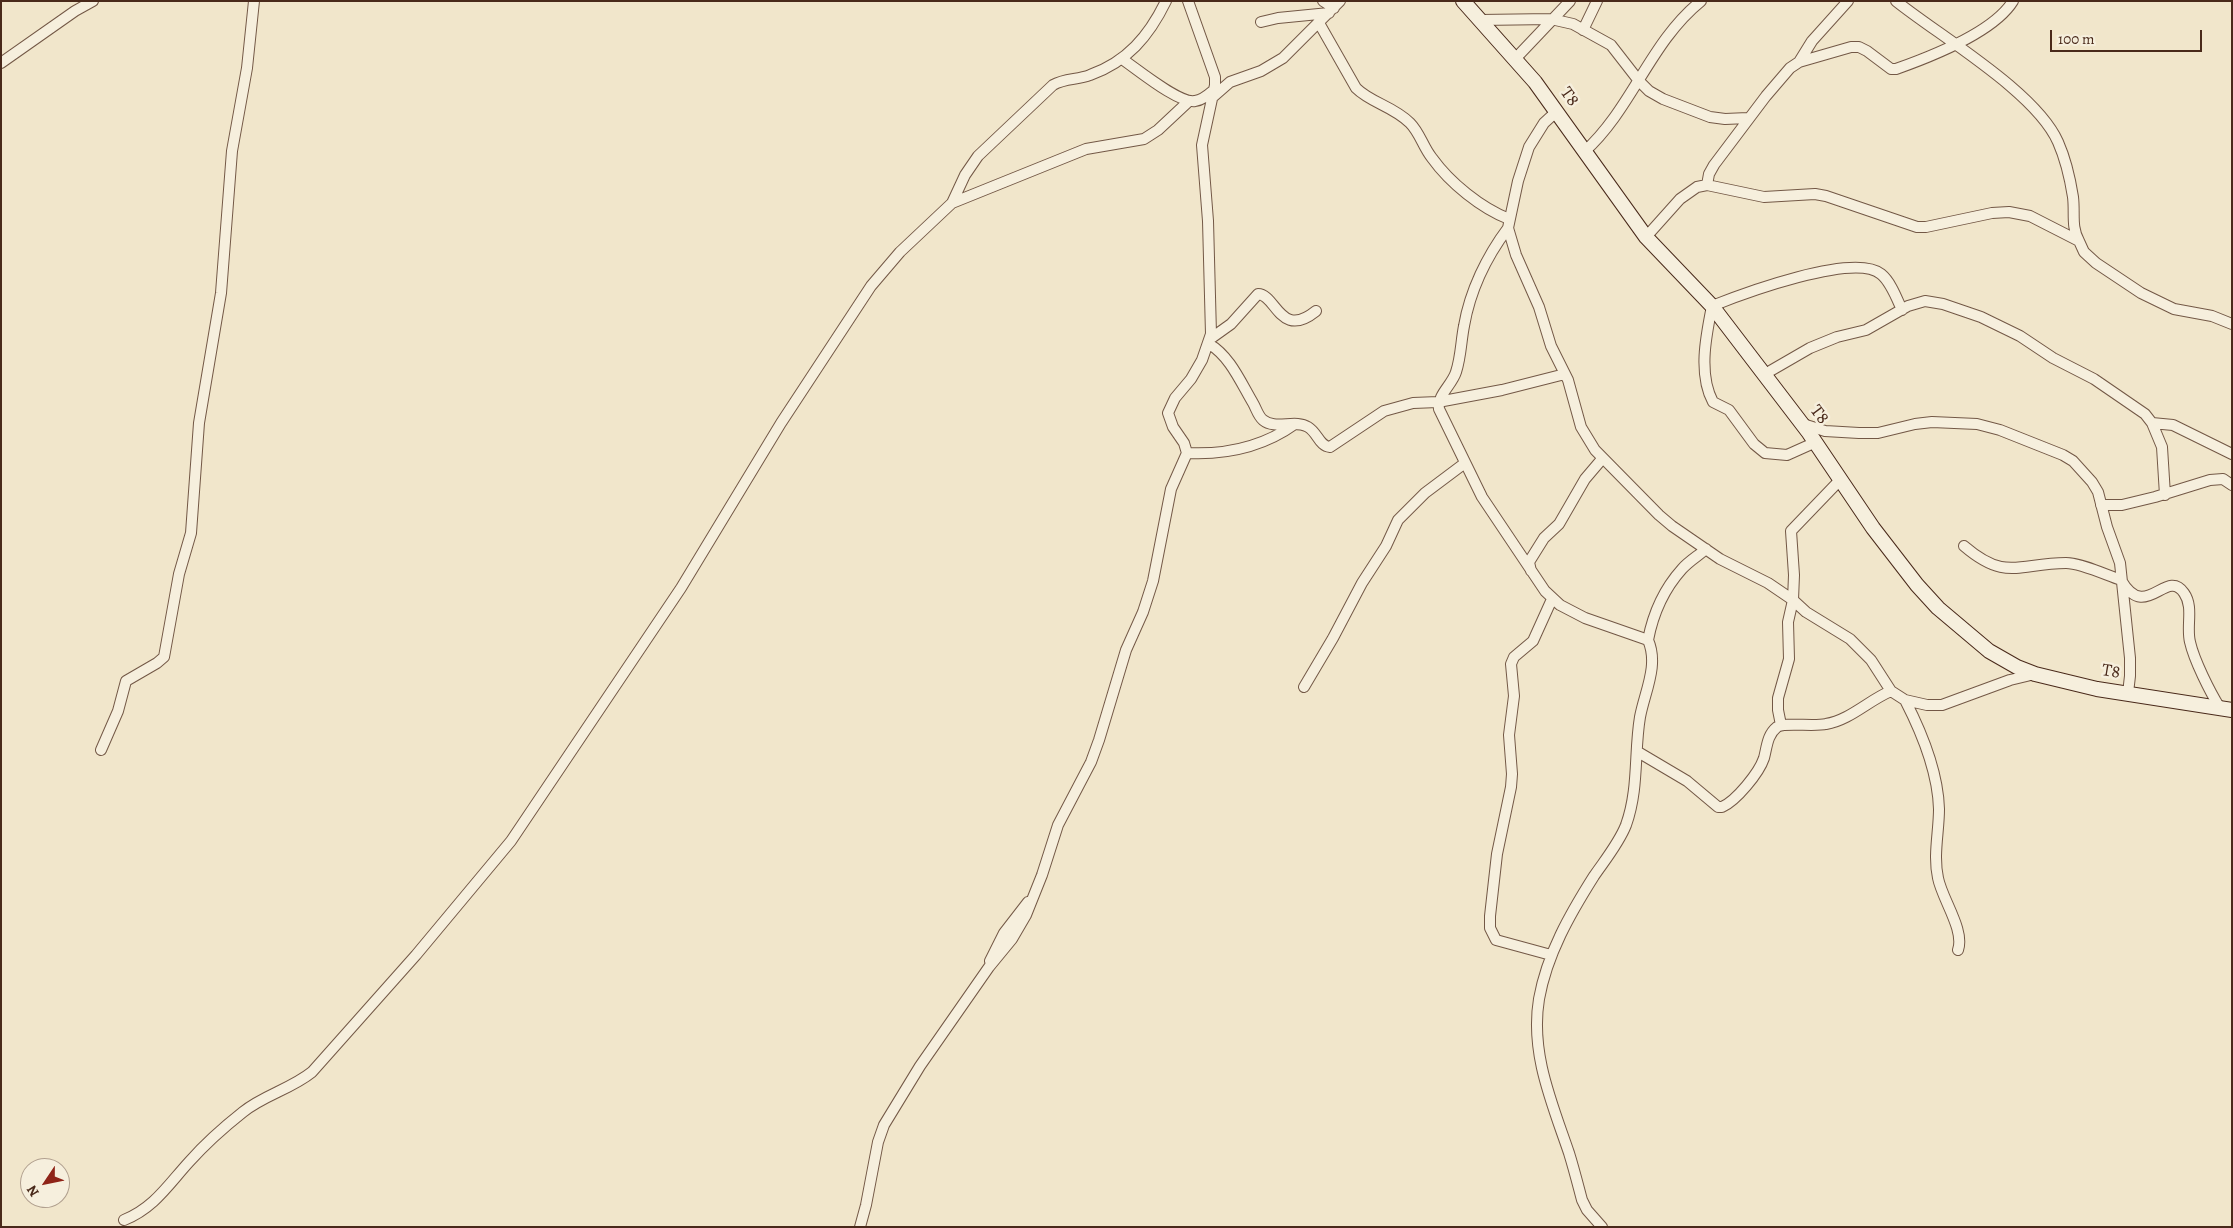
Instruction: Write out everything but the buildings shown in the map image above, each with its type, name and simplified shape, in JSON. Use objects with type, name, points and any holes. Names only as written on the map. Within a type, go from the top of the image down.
[{"type":"street","points":[[1,63],[75,10],[93,1]]},
{"type":"street","points":[[101,750],[118,711],[126,681],[157,664],[164,657],[168,642],[171,609],[183,557],[191,533],[199,423],[221,293],[232,151],[247,68],[254,1]]},
{"type":"street","points":[[952,203],[965,175],[978,156],[1046,90],[1060,81],[1090,76],[1122,59],[1143,40],[1166,1]]},
{"type":"street","points":[[860,1227],[868,1198],[878,1142],[884,1125],[920,1066],[988,966],[1012,939],[1026,916],[1058,825],[1090,762],[1106,720],[1126,650],[1143,612],[1153,581],[1171,489],[1187,453],[1184,443],[1169,419],[1169,406],[1197,370],[1209,342],[1208,221],[1202,145],[1214,92],[1215,76],[1188,1]]},
{"type":"street","points":[[1323,1],[1335,7]]},
{"type":"street","name":"T8","points":[[1463,1],[1535,82],[1646,237],[1712,306],[1816,442],[1878,535],[1938,608],[1989,651],[2017,667],[2035,674],[2097,689],[2226,709]]},
{"type":"street","points":[[1515,59],[1570,1]]},
{"type":"street","points":[[1583,30],[1597,1]]},
{"type":"street","points":[[1584,152],[1610,123],[1675,24],[1701,1]]},
{"type":"street","points":[[1707,185],[1709,174],[1714,165],[1748,118],[1779,79],[1799,62],[1812,42],[1848,1]]},
{"type":"street","points":[[1896,1],[2018,93],[2050,126],[2058,140],[2067,166],[2073,200],[2074,232],[2084,252],[2096,263],[2141,293],[2174,309],[2212,316],[2232,324]]},
{"type":"street","points":[[1799,62],[1851,47],[1859,47],[1892,69],[1896,69],[1955,44],[1997,19],[2004,13],[2012,1]]},
{"type":"street","points":[[1261,22],[1335,7]]},
{"type":"street","points":[[124,1220],[141,1213],[156,1201],[198,1153],[242,1112],[269,1095],[297,1083],[312,1072],[478,882],[510,841],[681,588],[730,505],[862,299],[895,257],[952,203],[1086,149],[1144,139],[1193,101],[1214,92],[1230,82],[1261,71],[1283,58],[1335,7]]},
{"type":"street","points":[[1480,20],[1551,19],[1573,24],[1611,45],[1639,81],[1650,91],[1678,106],[1694,111],[1725,119],[1748,118]]},
{"type":"street","points":[[1320,23],[1356,88],[1362,94],[1386,104],[1409,122],[1422,138],[1433,160],[1474,200],[1509,223],[1516,255],[1539,307],[1551,346],[1565,374],[1581,427],[1602,459],[1659,515],[1720,559],[1768,583],[1806,612],[1861,648],[1891,691],[1905,700],[1927,705],[1942,705],[2010,680],[2035,674]]},
{"type":"street","points":[[1122,59],[1172,94],[1193,101],[1207,120]]},
{"type":"street","points":[[1556,112],[1544,123],[1529,147],[1518,181],[1509,223],[1476,284],[1464,324],[1456,372],[1438,402],[1444,424],[1487,507],[1552,598],[1585,618],[1648,640]]},
{"type":"street","points":[[1646,237],[1687,192],[1707,185],[1764,198],[1815,194],[1826,196],[1917,227],[1926,227],[1992,212],[2009,212],[2030,216],[2079,241]]},
{"type":"street","points":[[1816,442],[1787,455],[1765,453],[1754,444],[1729,410],[1713,402],[1706,385],[1706,340],[1712,306],[1775,283],[1832,271],[1864,269],[1880,273],[1902,310]]},
{"type":"street","points":[[1209,342],[1231,324],[1258,294],[1265,297],[1277,311],[1293,320],[1301,320],[1316,311]]},
{"type":"street","points":[[1764,374],[1810,348],[1837,337],[1866,330],[1916,303],[1932,301],[1981,317],[2020,336],[2053,358],[2094,379],[2145,414],[2152,423],[2162,447],[2165,495]]},
{"type":"street","points":[[1209,342],[1225,358],[1262,419],[1275,424],[1306,426],[1315,433],[1320,442],[1330,447],[1342,441],[1378,414],[1413,403],[1438,402],[1502,390],[1565,374]]},
{"type":"street","points":[[1802,424],[1825,431],[1878,433],[1914,424],[1963,422],[1989,426],[2062,455],[2072,461],[2092,482],[2120,563],[2130,658],[2128,694]]},
{"type":"street","points":[[2152,423],[2173,426],[2232,454]]},
{"type":"street","points":[[1187,453],[1236,451],[1270,439],[1296,424]]},
{"type":"street","points":[[1532,571],[1529,562],[1534,553],[1544,538],[1559,524],[1585,479],[1602,459]]},
{"type":"street","points":[[1304,688],[1362,583],[1386,546],[1398,520],[1425,493],[1465,463]]},
{"type":"street","points":[[2101,505],[2122,505],[2165,495],[2210,480],[2218,479],[2231,482]]},
{"type":"street","points":[[1781,725],[1778,698],[1789,659],[1788,622],[1794,575],[1791,531],[1840,480]]},
{"type":"street","points":[[1964,546],[1987,563],[2001,567],[2028,568],[2066,563],[2121,580],[2128,592],[2140,597],[2146,597],[2169,586],[2175,586],[2184,592],[2189,604],[2188,633],[2190,643],[2207,684],[2226,709]]},
{"type":"street","points":[[1602,1227],[1587,1210],[1582,1200],[1546,1085],[1540,1058],[1537,1024],[1539,1001],[1550,955],[1581,898],[1610,854],[1626,825],[1634,786],[1640,717],[1653,662],[1652,648],[1648,640],[1652,620],[1682,568],[1706,549]]},
{"type":"street","points":[[1550,955],[1496,940],[1490,928],[1490,916],[1497,854],[1512,787],[1509,735],[1514,696],[1511,664],[1514,657],[1533,641],[1552,598]]},
{"type":"street","points":[[1638,752],[1688,781],[1718,807],[1722,808],[1736,797],[1758,770],[1769,738],[1781,725],[1811,726],[1840,720],[1891,691]]},
{"type":"street","points":[[1905,700],[1919,728],[1937,784],[1939,811],[1936,850],[1938,878],[1942,896],[1960,937],[1958,950]]}]
